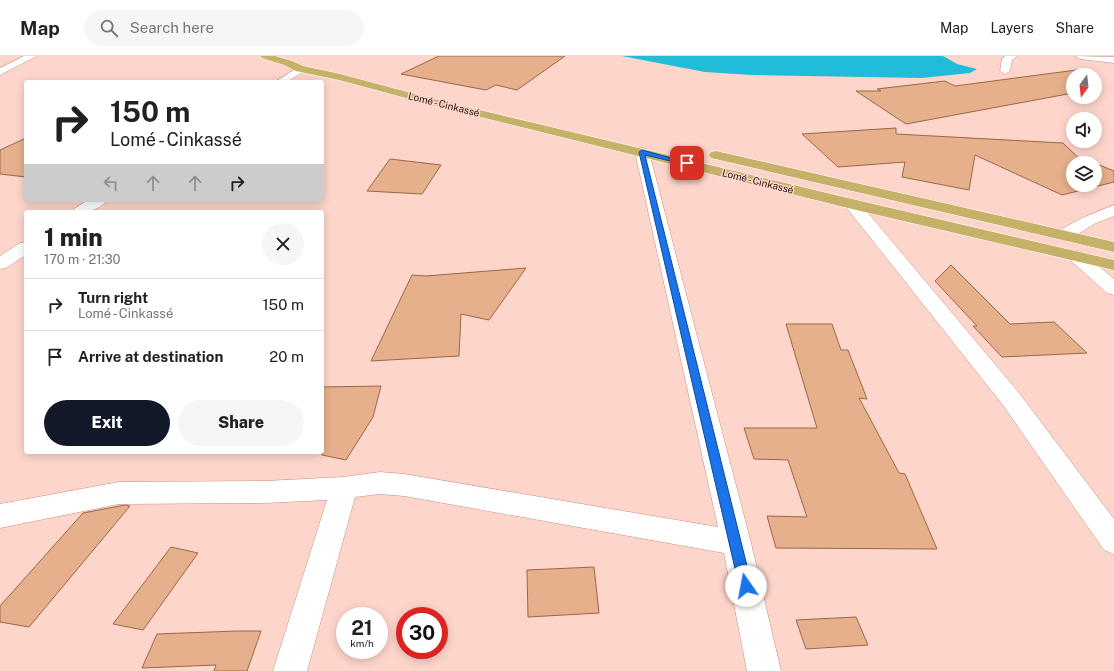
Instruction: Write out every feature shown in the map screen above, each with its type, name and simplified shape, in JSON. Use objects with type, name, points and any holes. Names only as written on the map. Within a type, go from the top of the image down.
[{"type":"highway","name":"Lomé - Cinkassé","points":[[265,56],[288,63],[300,69],[340,77],[432,102],[852,204],[1114,265]]},
{"type":"highway","name":"Lomé - Cinkassé","points":[[321,60],[408,82]]},
{"type":"highway","name":"Lomé - Cinkassé","points":[[704,152],[1064,235],[1114,248]]},
{"type":"street","points":[[0,72],[32,56]]},
{"type":"street","points":[[1005,71],[1007,59],[1012,56]]},
{"type":"street","points":[[1080,56],[1114,60]]},
{"type":"street","points":[[283,80],[300,69]]},
{"type":"street","points":[[642,152],[736,543],[764,671]]},
{"type":"street","points":[[83,210],[96,202]]},
{"type":"street","points":[[852,204],[1011,399],[1114,541]]},
{"type":"street","points":[[1064,235],[1088,221],[1114,210]]},
{"type":"street","points":[[0,264],[24,248]]},
{"type":"street","points":[[1076,256],[1114,289]]},
{"type":"street","points":[[0,516],[119,493],[265,492],[344,488],[380,484],[404,485],[736,543]]},
{"type":"street","points":[[290,671],[344,488]]},
{"type":"water","points":[[622,56],[943,56],[957,64],[977,69],[970,73],[922,78],[752,75],[705,72]]},
{"type":"building","points":[[439,56],[565,56],[517,90],[496,85],[486,90],[401,74]]},
{"type":"building","points":[[1066,71],[1066,94],[906,124],[856,91],[881,91],[877,89],[945,81],[955,86]]},
{"type":"building","points":[[896,128],[896,134],[1063,143],[1066,148],[1068,148],[1077,156],[1066,156],[1066,192],[1074,192],[1062,195],[975,155],[969,190],[902,177],[905,162],[838,167],[802,134]]},
{"type":"building","points":[[24,139],[24,177],[0,174],[0,150]]},
{"type":"building","points":[[390,159],[441,165],[422,194],[367,191]]},
{"type":"building","points":[[1102,166],[1114,171],[1114,182],[1102,185]]},
{"type":"building","points":[[951,265],[1010,324],[1054,322],[1087,353],[1002,357],[973,326],[977,326],[935,281]]},
{"type":"building","points":[[526,268],[489,320],[461,314],[459,356],[371,361],[412,275],[426,276]]},
{"type":"building","points":[[786,324],[832,324],[841,350],[848,350],[867,399],[859,398],[899,473],[905,474],[937,549],[776,548],[767,516],[807,517],[788,460],[754,459],[744,428],[817,428]]},
{"type":"building","points":[[381,386],[373,417],[346,460],[322,455],[324,454],[324,387]]},
{"type":"building","points":[[125,505],[130,506],[29,627],[0,622],[0,606],[83,513]]},
{"type":"building","points":[[171,547],[198,553],[143,630],[113,624]]},
{"type":"building","points":[[594,567],[599,613],[528,617],[527,570]]},
{"type":"building","points":[[856,617],[868,645],[806,649],[796,620]]},
{"type":"building","points":[[261,631],[247,671],[214,671],[216,665],[142,668],[157,634]]},
{"type":"route","points":[[687,163],[642,152],[746,586]]}]
